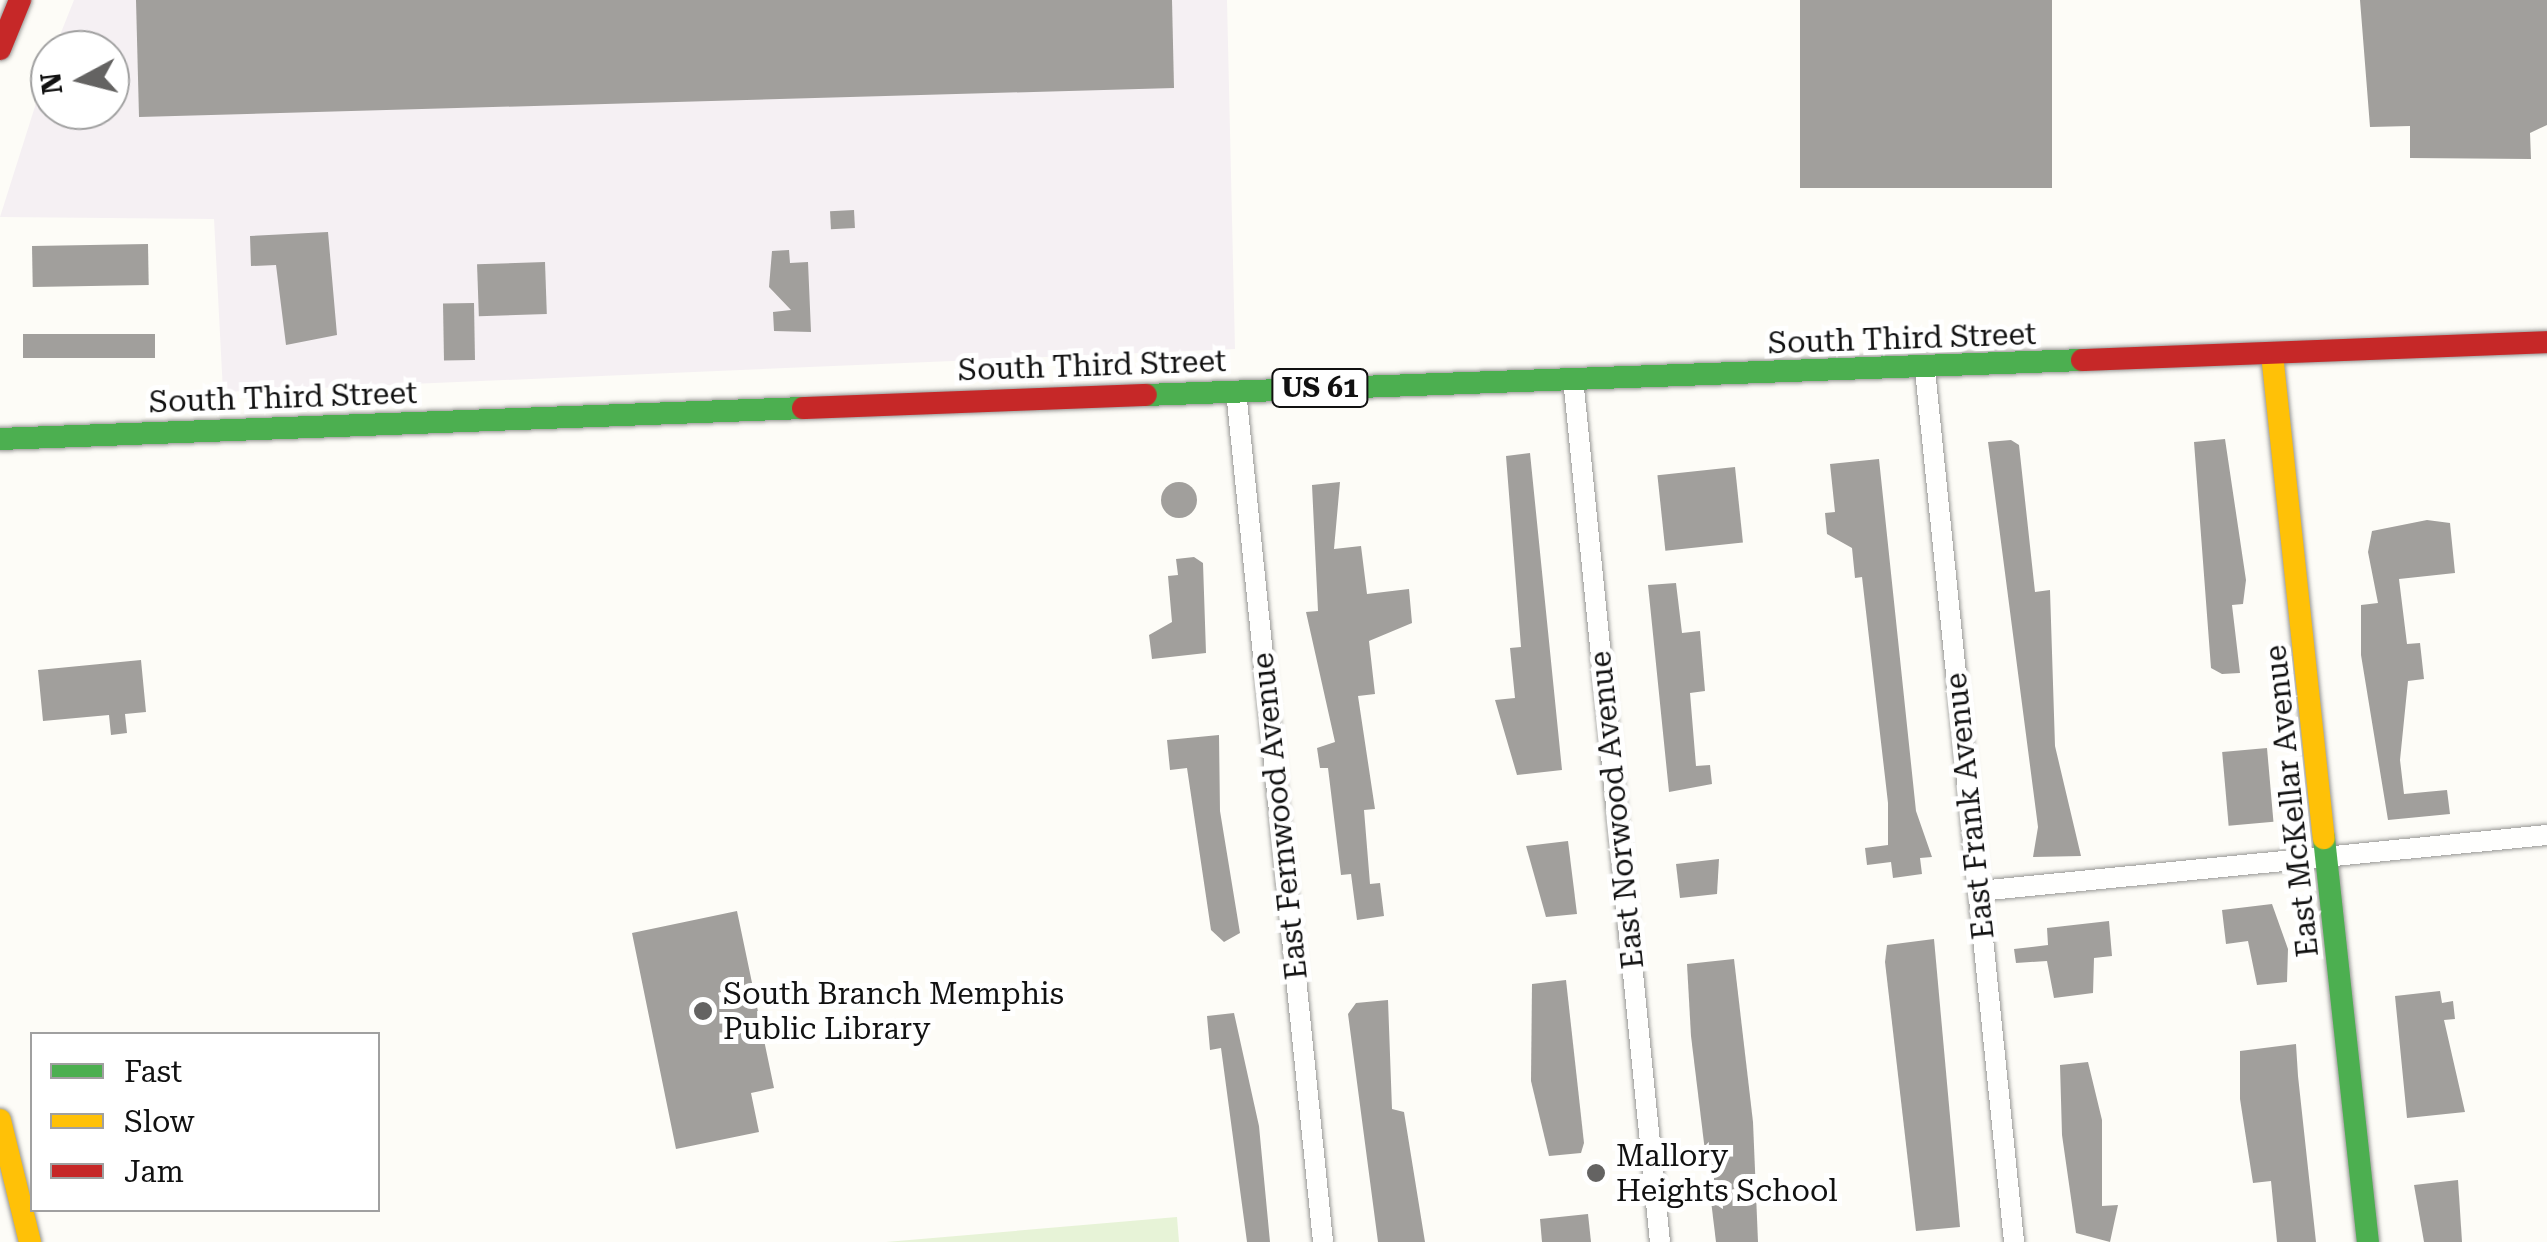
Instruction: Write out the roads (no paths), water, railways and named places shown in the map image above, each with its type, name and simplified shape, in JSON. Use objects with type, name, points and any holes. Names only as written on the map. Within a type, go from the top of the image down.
[{"type":"main road","points":[[0,49],[20,0]]},
{"type":"main road","name":"South Third Street","points":[[0,439],[1573,378],[1924,370],[2547,342]]},
{"type":"main road","name":"East McKellar Avenue","points":[[2272,354],[2368,1242]]},
{"type":"main road","points":[[0,1120],[30,1242]]},
{"type":"street","name":"East Frank Avenue","points":[[1924,370],[2014,1242]]},
{"type":"street","name":"East Norwood Avenue","points":[[1573,378],[1660,1242]]},
{"type":"street","name":"East Fernwood Avenue","points":[[1236,391],[1324,1242]]},
{"type":"street","points":[[1979,891],[2547,834]]},
{"type":"place","name":"South Branch Memphis Public Library","points":[[703,1011]]},
{"type":"place","name":"Mallory Heights School","points":[[1596,1173]]}]
